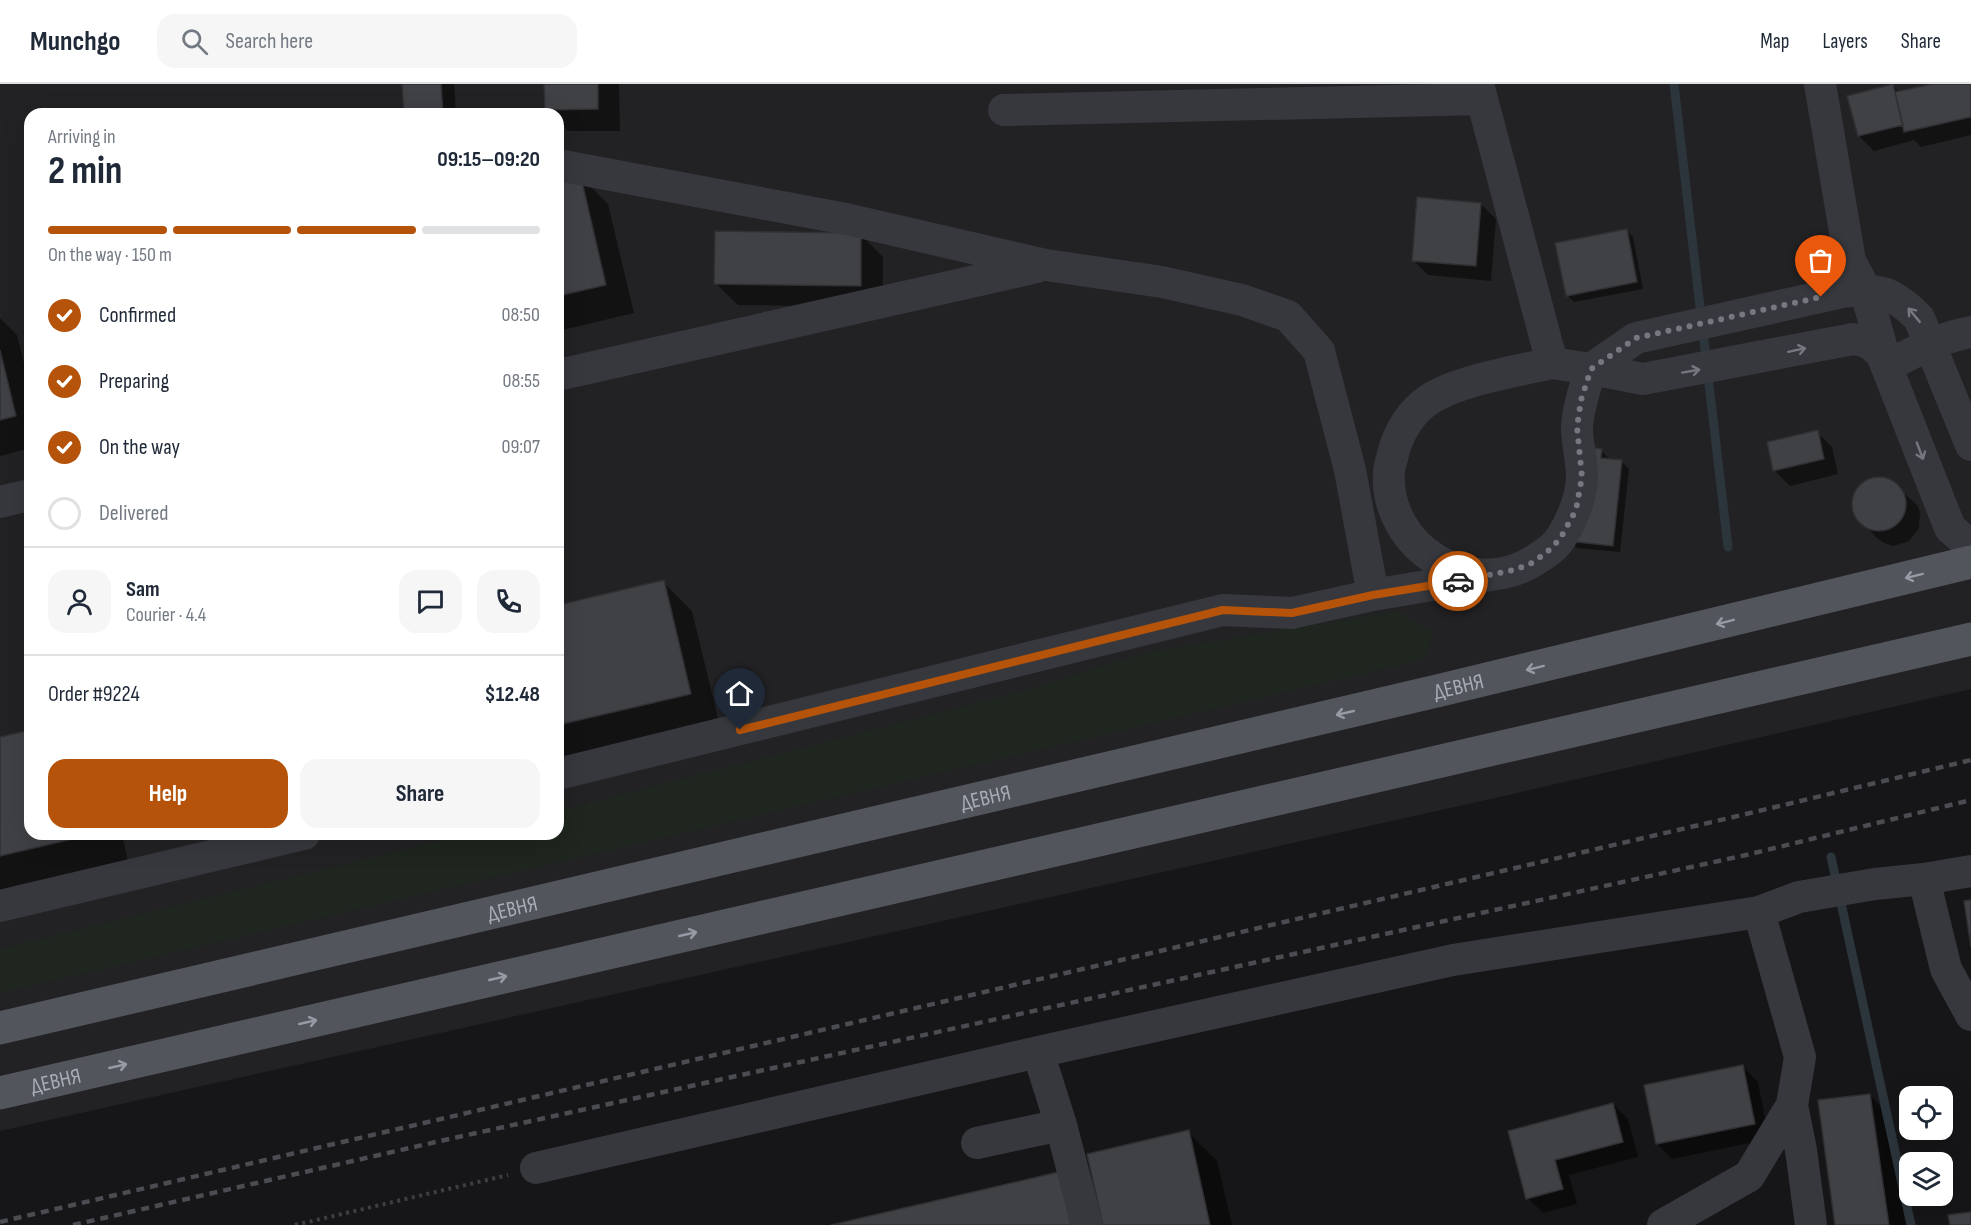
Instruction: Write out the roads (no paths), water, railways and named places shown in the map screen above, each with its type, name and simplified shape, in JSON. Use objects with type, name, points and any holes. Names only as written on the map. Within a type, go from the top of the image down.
[{"type":"main road","name":"ДЕВНЯ","points":[[0,1028],[1441,690],[1971,562]]},
{"type":"main road","name":"ДЕВНЯ","points":[[0,1093],[1971,639]]},
{"type":"lane","points":[[1820,84],[1850,261],[1865,289],[1887,366]]},
{"type":"lane","points":[[1004,110],[1480,92],[1552,363]]},
{"type":"lane","points":[[564,166],[846,219],[1046,265],[1162,282],[1242,300],[1288,316],[1319,351],[1350,470],[1373,595]]},
{"type":"lane","points":[[564,374],[1046,265]]},
{"type":"lane","points":[[564,773],[1223,610],[1292,613],[1373,595],[1497,574],[1530,564],[1560,539],[1576,510],[1582,477],[1577,427],[1581,400],[1591,369],[1636,338],[1843,292],[1865,289],[1885,292],[1903,302],[1919,318],[1971,445]]},
{"type":"lane","points":[[1887,366],[1955,334],[1971,332]]},
{"type":"lane","points":[[1497,574],[1474,574],[1453,569],[1434,560],[1418,547],[1402,527],[1392,505],[1389,472],[1396,440],[1411,417],[1430,399],[1457,387],[1552,363],[1643,379],[1853,339],[1874,346],[1882,355],[1950,528],[1971,546]]},
{"type":"lane","points":[[0,502],[24,496]]},
{"type":"lane","points":[[0,906],[279,840]]},
{"type":"lane","points":[[536,1168],[1038,1052],[1453,960],[1759,912],[1799,897],[1971,871]]},
{"type":"lane","points":[[1924,879],[1946,969],[1971,1015]]},
{"type":"lane","points":[[1663,1225],[1749,1176],[1791,1105],[1800,1057],[1759,912]]},
{"type":"lane","points":[[1038,1052],[1061,1125],[1087,1225]]},
{"type":"lane","points":[[1791,1105],[1801,1150],[1811,1225]]},
{"type":"lane","points":[[977,1143],[1061,1125]]},
{"type":"waterway","points":[[1674,84],[1728,547]]},
{"type":"waterway","points":[[1831,857],[1911,1225]]},
{"type":"railway","points":[[0,1222],[1971,760]]},
{"type":"railway","points":[[73,1225],[449,1139],[1746,855],[1971,800]]}]
